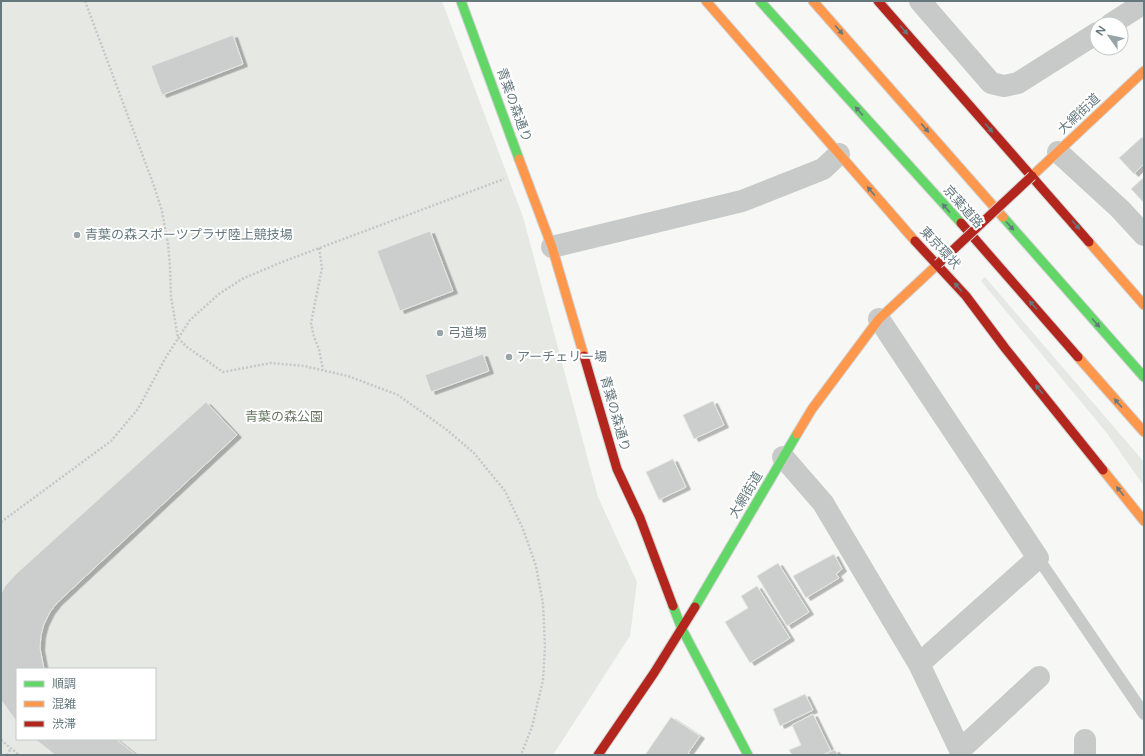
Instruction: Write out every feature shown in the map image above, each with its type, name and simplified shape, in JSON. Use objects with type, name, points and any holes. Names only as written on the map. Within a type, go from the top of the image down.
[{"type":"main road","name":"青葉の森通り","points":[[461,1],[552,247],[617,469],[640,518],[682,629],[748,755]]},
{"type":"main road","name":"東京環状","points":[[706,1],[910,236],[938,264],[966,296],[1144,521]]},
{"type":"main road","name":"京葉道路","points":[[760,1],[1001,268],[1144,432]]},
{"type":"main road","name":"京葉道路","points":[[813,1],[1144,377]]},
{"type":"main road","points":[[878,1],[1144,305]]},
{"type":"main road","name":"大網街道","points":[[598,755],[682,629],[812,409],[879,319],[1144,71]]},
{"type":"street","points":[[920,1],[991,84],[1004,86],[1018,83],[1089,38]]},
{"type":"street","points":[[1124,16],[1144,3]]},
{"type":"street","points":[[1058,152],[1120,209],[1144,236]]},
{"type":"street","points":[[552,247],[742,201],[823,169],[839,154]]},
{"type":"street","points":[[879,319],[1038,558],[919,664]]},
{"type":"street","points":[[784,457],[823,503],[919,664],[960,750],[1039,677]]},
{"type":"lane","points":[[1038,558],[1144,714]]},
{"type":"path","points":[[84,1],[153,183],[162,211],[168,244],[171,297],[178,338],[187,347],[223,372],[271,363],[304,366],[348,376],[398,395],[447,430],[474,453],[505,491],[523,529],[536,566],[543,604],[545,646],[543,680],[532,727],[521,755]]},
{"type":"path","points":[[1,522],[111,441],[138,409],[166,357],[190,320],[218,294],[242,279],[319,248],[510,177]]},
{"type":"path","points":[[319,248],[322,268],[311,323],[314,337],[319,349],[323,370]]},
{"type":"path","points":[[1,740],[19,755]]},
{"type":"path","points":[[7,755],[11,748]]},
{"type":"green space","name":"青葉の森公園","points":[[1,1],[442,1],[523,217],[598,497],[637,582],[630,636],[553,755],[1,755]]},
{"type":"green space","points":[[985,277],[1144,462],[1144,486],[1106,432],[981,281]]},
{"type":"building","points":[[233,35],[243,64],[162,95],[151,66]]},
{"type":"building","points":[[1142,137],[1144,140],[1144,164],[1134,174],[1119,158]]},
{"type":"building","points":[[1144,177],[1144,203],[1131,189]]},
{"type":"building","points":[[430,231],[453,291],[400,311],[377,251]]},
{"type":"building","points":[[483,354],[489,371],[431,392],[425,375]]},
{"type":"building","points":[[713,401],[724,425],[694,439],[683,415]]},
{"type":"building","points":[[206,402],[237,435],[57,603],[50,612],[44,624],[41,635],[40,648],[44,668],[16,668],[16,721],[1,700],[1,594],[5,586],[17,573]]},
{"type":"building","points":[[673,459],[686,487],[659,500],[646,472]]},
{"type":"building","points":[[834,554],[842,569],[836,574],[839,578],[806,598],[793,576]]},
{"type":"building","points":[[778,563],[809,612],[787,626],[757,576]]},
{"type":"building","points":[[757,586],[790,638],[750,663],[725,622],[748,608],[741,596]]},
{"type":"building","points":[[805,694],[813,710],[780,726],[773,709]]},
{"type":"building","points":[[813,714],[831,751],[823,755],[792,755],[789,750],[801,745],[792,725]]},
{"type":"building","points":[[671,717],[700,736],[688,753],[691,755],[645,755]]},
{"type":"building","points":[[36,740],[117,740],[136,755],[55,755]]},
{"type":"building","points":[[835,750],[838,755],[823,755],[831,751]]},
{"type":"traffic: fast","points":[[461,1],[519,159]]},
{"type":"traffic: fast","points":[[760,1],[961,223]]},
{"type":"traffic: fast","points":[[1003,217],[1144,377]]},
{"type":"traffic: fast","points":[[695,607],[797,434]]},
{"type":"traffic: fast","points":[[673,606],[682,629],[748,755]]},
{"type":"traffic: slow","points":[[706,1],[915,241]]},
{"type":"traffic: slow","points":[[813,1],[1003,217]]},
{"type":"traffic: slow","points":[[1032,176],[1144,71]]},
{"type":"traffic: slow","points":[[519,159],[552,247],[584,356]]},
{"type":"traffic: slow","points":[[1089,242],[1144,305]]},
{"type":"traffic: slow","points":[[797,434],[812,409],[879,319],[938,264]]},
{"type":"traffic: slow","points":[[1078,357],[1144,432]]},
{"type":"traffic: slow","points":[[1103,470],[1144,521]]},
{"type":"traffic: jam","points":[[878,1],[1089,242]]},
{"type":"traffic: jam","points":[[938,264],[1032,176]]},
{"type":"traffic: jam","points":[[961,223],[1078,357]]},
{"type":"traffic: jam","points":[[915,241],[966,296],[1005,348],[1103,470]]},
{"type":"traffic: jam","points":[[584,356],[617,469],[640,518],[673,606]]},
{"type":"traffic: jam","points":[[598,755],[654,673],[695,607]]},
{"type":"place","name":"青葉の森スポーツプラザ陸上競技場","points":[[77,235]]},
{"type":"place","name":"弓道場","points":[[440,333]]},
{"type":"place","name":"アーチェリー場","points":[[509,357]]}]
